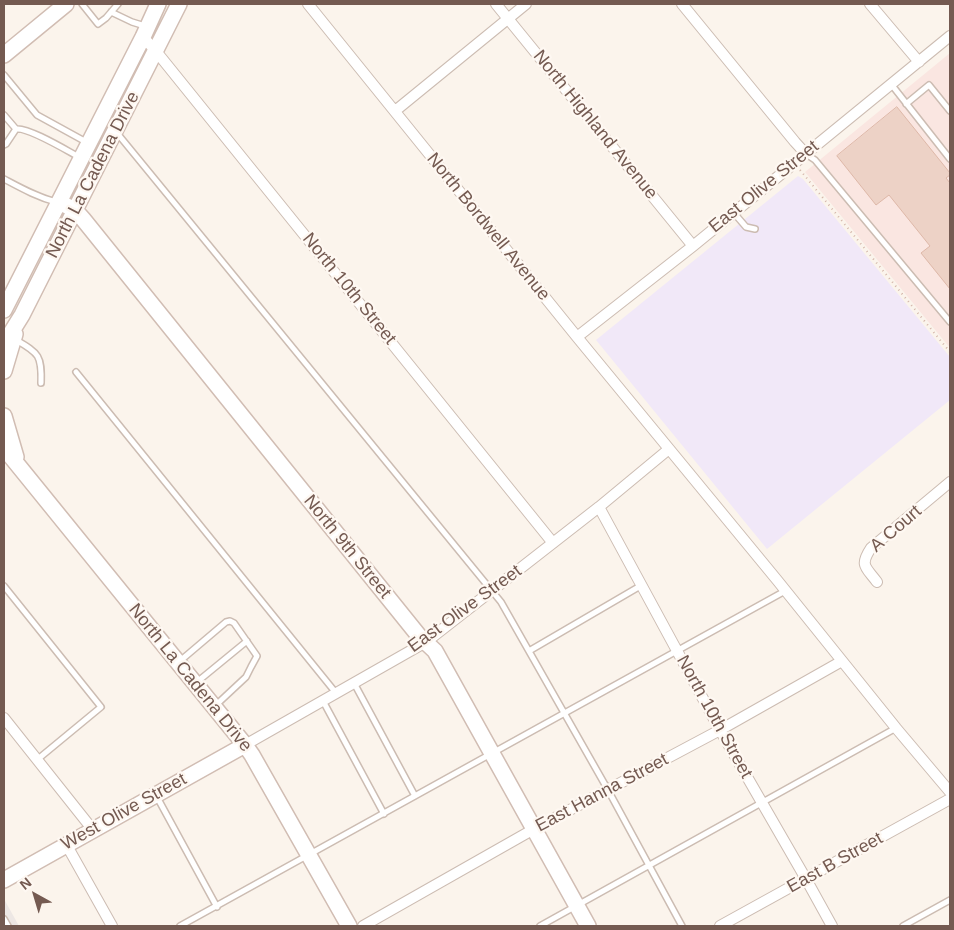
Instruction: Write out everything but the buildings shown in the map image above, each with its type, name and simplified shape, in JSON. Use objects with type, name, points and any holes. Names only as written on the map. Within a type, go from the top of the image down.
[{"type":"main road","points":[[6,49],[66,4]]},
{"type":"main road","name":"North La Cadena Drive","points":[[4,310],[158,4]]},
{"type":"main road","name":"North La Cadena Drive","points":[[4,371],[9,341],[179,4]]},
{"type":"main road","name":"North 9th Street","points":[[59,202],[75,210],[419,636],[435,651],[588,926]]},
{"type":"main road","points":[[4,416],[18,466]]},
{"type":"main road","name":"North La Cadena Drive","points":[[4,448],[245,745],[349,926]]},
{"type":"main road","name":"West Olive Street","points":[[4,880],[245,745]]},
{"type":"street","name":"North Bordwell Avenue","points":[[308,4],[950,792]]},
{"type":"street","name":"North Highland Avenue","points":[[496,4],[693,246]]},
{"type":"street","points":[[395,111],[526,4]]},
{"type":"street","points":[[682,4],[806,153]]},
{"type":"street","points":[[870,4],[919,62]]},
{"type":"street","name":"North 10th Street","points":[[145,32],[155,50],[553,543]]},
{"type":"street","name":"East Olive Street","points":[[578,337],[693,246],[950,36]]},
{"type":"street","name":"East Olive Street","points":[[245,745],[426,642],[599,507],[669,449]]},
{"type":"street","name":"A Court","points":[[877,582],[865,566],[864,558],[871,548],[950,482]]},
{"type":"street","name":"North 10th Street","points":[[599,507],[720,730],[832,926]]},
{"type":"street","name":"East Hanna Street","points":[[363,926],[534,829],[720,730],[842,661]]},
{"type":"street","points":[[4,718],[93,830]]},
{"type":"street","name":"East B Street","points":[[720,926],[950,799]]},
{"type":"street","points":[[66,844],[112,926]]},
{"type":"lane","points":[[82,4],[98,24],[118,4]]},
{"type":"lane","points":[[111,12],[132,22],[145,32]]},
{"type":"lane","points":[[4,75],[37,116],[89,143]]},
{"type":"lane","points":[[891,84],[950,159]]},
{"type":"lane","points":[[906,104],[930,85],[950,111]]},
{"type":"lane","points":[[4,115],[16,130]]},
{"type":"lane","points":[[4,145],[16,130],[21,128],[81,159]]},
{"type":"lane","points":[[116,131],[501,602],[608,790],[682,926]]},
{"type":"lane","points":[[806,153],[814,160],[950,322]]},
{"type":"lane","points":[[4,179],[44,199],[59,202]]},
{"type":"lane","points":[[733,212],[746,227],[755,229]]},
{"type":"lane","points":[[9,341],[33,350],[39,356],[42,368],[41,383]]},
{"type":"lane","points":[[76,372],[336,693]]},
{"type":"lane","points":[[529,652],[642,585]]},
{"type":"lane","points":[[4,586],[102,707],[38,759]]},
{"type":"lane","points":[[180,926],[785,590]]},
{"type":"lane","points":[[178,662],[226,622],[234,623],[256,653],[257,658],[244,680],[214,706]]},
{"type":"lane","points":[[195,683],[247,641]]},
{"type":"lane","points":[[353,683],[415,796]]},
{"type":"lane","points":[[323,701],[384,814]]},
{"type":"lane","points":[[540,926],[896,728]]},
{"type":"lane","points":[[156,795],[217,906]]},
{"type":"lane","points":[[903,926],[950,900]]},
{"type":"lane","points":[[4,919],[8,926]]},
{"type":"path","points":[[794,163],[950,352]]},
{"type":"shaded area","points":[[950,53],[950,348],[805,172]]},
{"type":"shaded area","points":[[798,176],[803,179],[950,357],[950,400],[767,549],[596,340]]},
{"type":"shaded area","points":[[4,899],[19,926],[4,926]]}]
